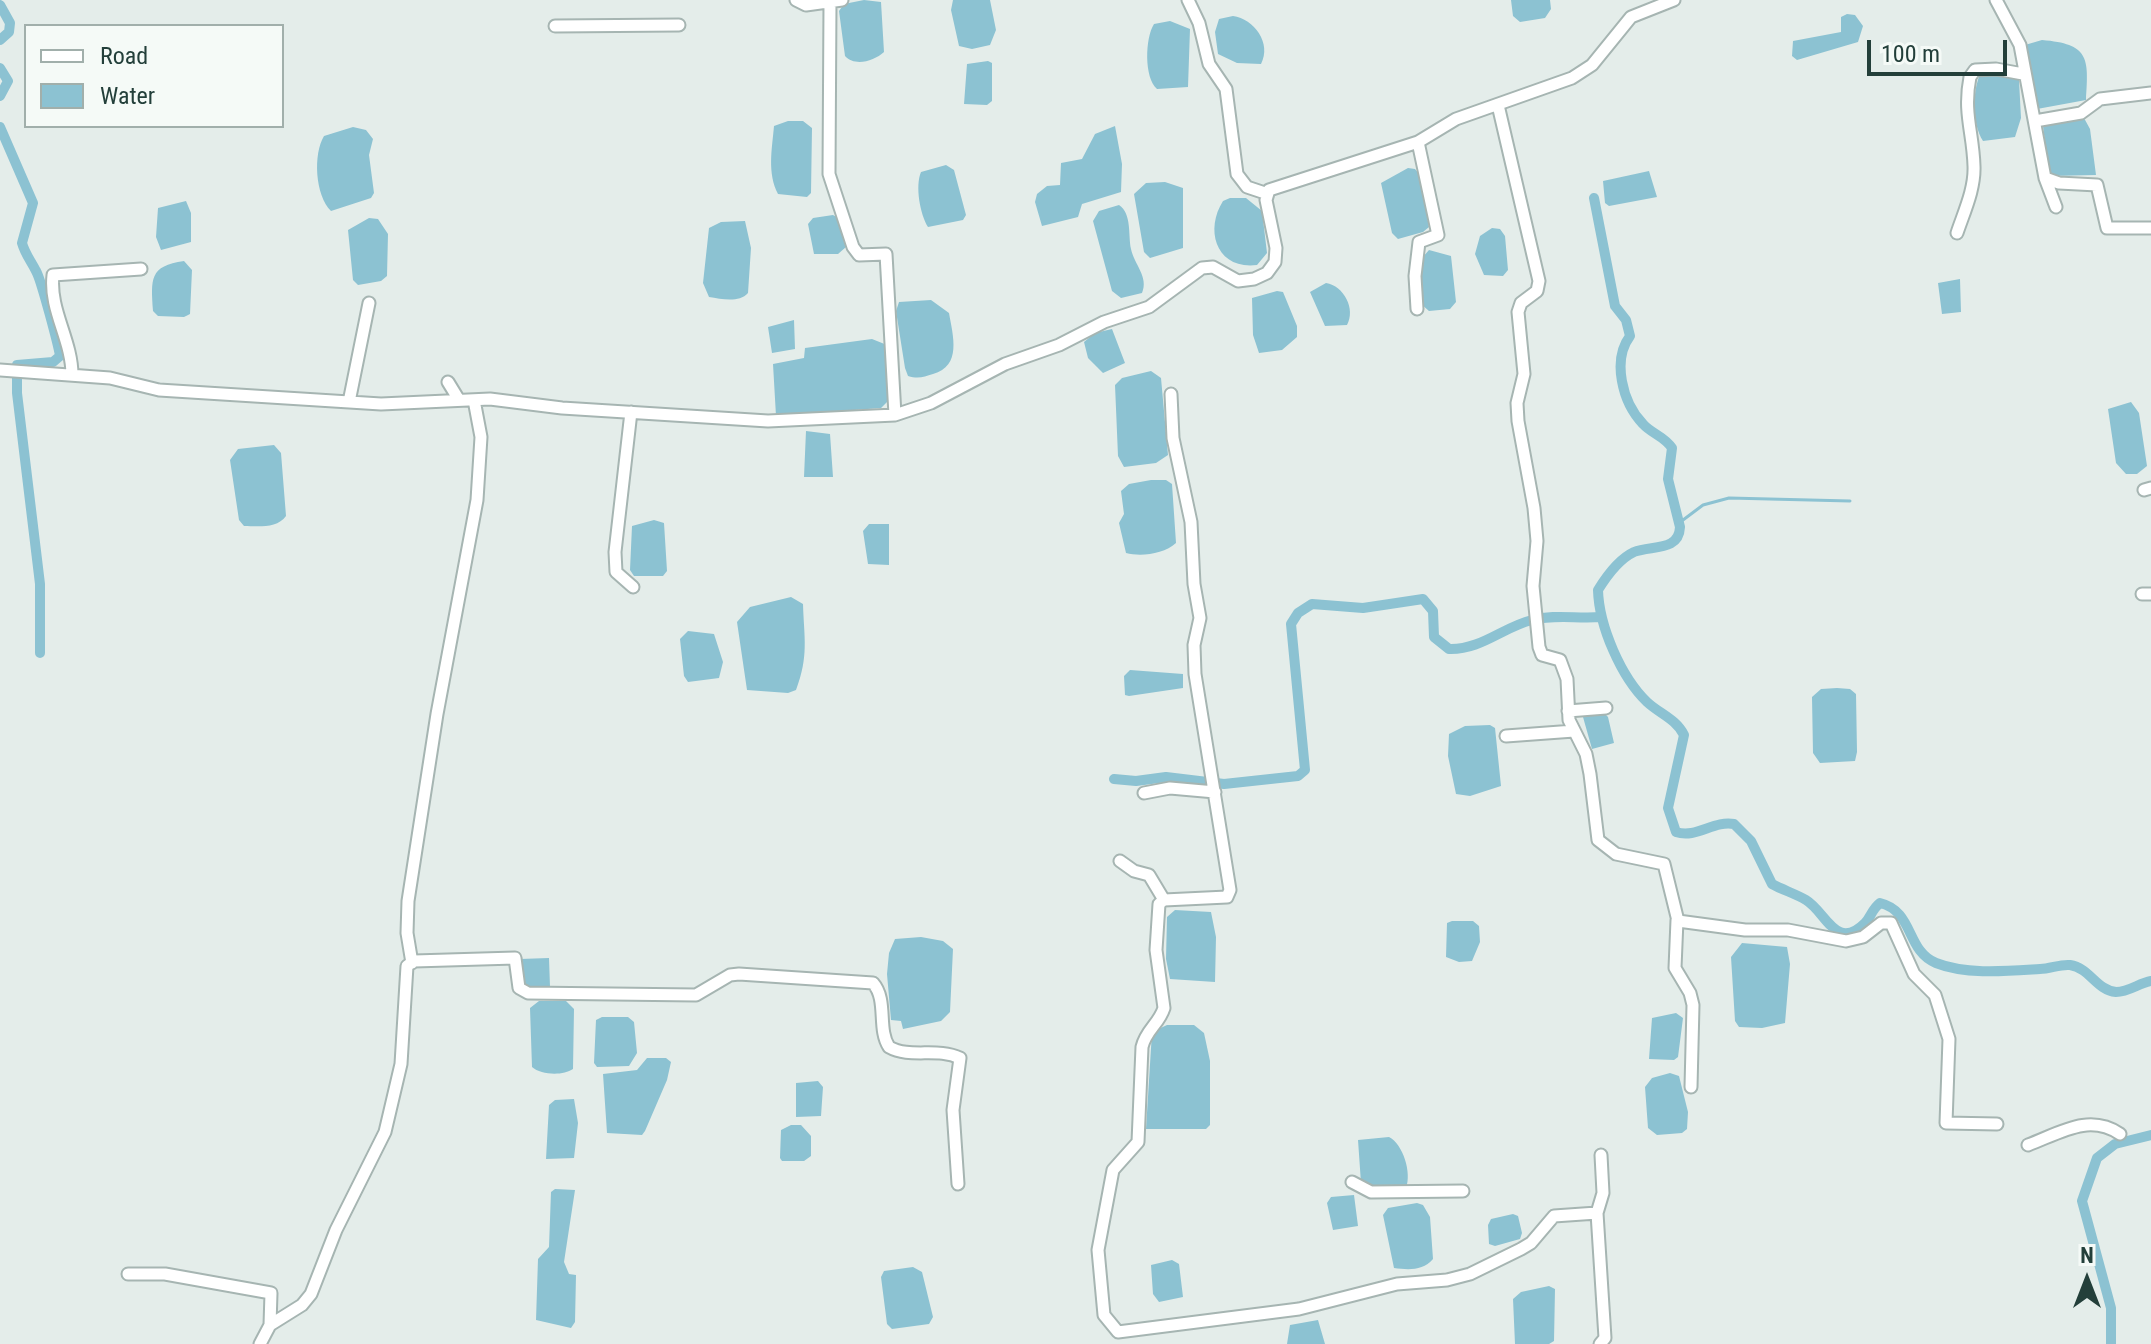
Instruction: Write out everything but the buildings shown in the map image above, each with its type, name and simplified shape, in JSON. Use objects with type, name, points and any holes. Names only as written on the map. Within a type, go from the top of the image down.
[{"type":"street","points":[[796,0],[806,5],[836,2],[829,174],[853,247],[859,255],[886,254],[895,415]]},
{"type":"street","points":[[1188,0],[1209,64],[1226,89],[1239,178],[1247,187],[1265,193],[1278,186],[1418,142],[1444,124],[1580,74],[1592,65],[1631,17],[1674,0]]},
{"type":"street","points":[[1996,0],[2018,38],[2045,178],[2056,207]]},
{"type":"street","points":[[555,26],[679,25]]},
{"type":"street","points":[[1957,233],[1972,189],[1974,166],[1967,125],[1970,77],[1975,70],[1996,69],[2023,74]]},
{"type":"street","points":[[2035,121],[2081,113],[2100,99],[2151,93]]},
{"type":"street","points":[[1498,105],[1539,281],[1537,291],[1521,303],[1518,312],[1524,374],[1517,403],[1536,530],[1535,610],[1542,655],[1560,660],[1565,669],[1568,711],[1586,754],[1598,840],[1616,854],[1664,864],[1677,920],[1675,968],[1690,993],[1693,1005],[1691,1087]]},
{"type":"street","points":[[1417,309],[1415,276],[1419,242],[1438,235],[1418,142]]},
{"type":"street","points":[[2045,178],[2097,185],[2107,228],[2151,228]]},
{"type":"street","points":[[0,370],[110,378],[159,390],[349,402],[403,404],[474,400],[768,421],[895,415],[931,403],[1005,364],[1059,345],[1104,322],[1149,307],[1202,268],[1213,267],[1238,281],[1267,273],[1275,262],[1276,248],[1265,193]]},
{"type":"street","points":[[72,375],[71,354],[57,311],[53,275],[141,269]]},
{"type":"street","points":[[349,402],[369,303]]},
{"type":"street","points":[[448,382],[459,400]]},
{"type":"street","points":[[1171,394],[1173,438],[1191,522],[1194,584],[1200,618],[1194,645],[1195,674],[1203,737],[1213,776],[1229,878],[1227,897],[1164,900],[1159,904],[1156,950],[1164,1008],[1162,1016],[1145,1034],[1138,1142],[1113,1170],[1098,1250],[1104,1315],[1118,1332],[1130,1332],[1198,1320],[1299,1309],[1397,1284],[1447,1280],[1479,1270],[1521,1249],[1531,1243],[1554,1216],[1597,1213]]},
{"type":"street","points":[[412,963],[407,933],[408,901],[437,714],[477,500],[481,437],[474,400]]},
{"type":"street","points":[[631,412],[615,552],[616,572],[633,587]]},
{"type":"street","points":[[1568,711],[1606,708]]},
{"type":"street","points":[[1506,736],[1574,731]]},
{"type":"street","points":[[1144,793],[1170,788],[1214,791]]},
{"type":"street","points":[[1120,861],[1134,871],[1149,875],[1164,900]]},
{"type":"street","points":[[1677,920],[1745,930],[1805,932],[1846,941],[1863,937],[1881,923],[1891,923],[1914,974],[1935,995],[1949,1039],[1946,1123],[1997,1124]]},
{"type":"street","points":[[270,1325],[302,1305],[311,1294],[336,1230],[385,1132],[401,1064],[407,966],[412,963],[515,958],[519,988],[528,993],[696,995],[730,975],[739,974],[873,983],[879,993],[884,1036],[889,1047],[905,1052],[949,1052],[960,1058],[953,1110],[958,1184]]},
{"type":"street","points":[[2028,1145],[2081,1124],[2104,1125],[2120,1134]]},
{"type":"street","points":[[1600,1344],[1605,1338],[1597,1213],[1603,1193],[1601,1155]]},
{"type":"street","points":[[1352,1182],[1371,1192],[1463,1191]]},
{"type":"street","points":[[128,1274],[165,1274],[271,1293],[270,1325],[260,1344]]},
{"type":"street","points":[[1130,1332],[1138,1344]]},
{"type":"water","points":[[864,0],[881,2],[884,52],[859,62],[845,56],[839,11],[844,4]]},
{"type":"water","points":[[953,0],[990,0],[996,30],[990,45],[972,49],[959,46],[951,10]]},
{"type":"water","points":[[1511,0],[1550,0],[1551,9],[1545,18],[1520,22],[1513,16]]},
{"type":"water","points":[[1855,15],[1863,26],[1858,42],[1797,60],[1792,56],[1793,41],[1841,32],[1841,17]]},
{"type":"water","points":[[1233,16],[1248,22],[1259,33],[1264,48],[1261,64],[1237,63],[1218,54],[1215,32],[1219,19]]},
{"type":"water","points":[[1170,21],[1190,29],[1188,87],[1157,89],[1148,67],[1149,39],[1154,24]]},
{"type":"water","points":[[2042,40],[2069,45],[2083,55],[2087,73],[2086,100],[2037,109],[2025,45]]},
{"type":"water","points":[[992,63],[992,101],[987,105],[964,104],[967,64]]},
{"type":"water","points":[[1990,73],[2019,80],[2021,118],[2015,137],[1983,141],[1979,134],[1974,108],[1976,90],[1980,74]]},
{"type":"water","points":[[2084,118],[2090,129],[2096,175],[2049,176],[2043,126]]},
{"type":"water","points":[[788,121],[803,121],[812,128],[811,193],[807,197],[778,194],[772,178],[774,126]]},
{"type":"water","points":[[1115,126],[1122,164],[1121,192],[1082,204],[1078,217],[1042,226],[1035,202],[1037,194],[1047,186],[1060,185],[1061,163],[1082,159],[1095,134]]},
{"type":"water","points":[[353,127],[366,130],[373,139],[369,155],[374,193],[371,198],[331,211],[322,195],[317,174],[320,144],[324,136]]},
{"type":"water","points":[[946,165],[954,170],[966,215],[963,220],[928,227],[919,200],[919,178],[921,172]]},
{"type":"water","points":[[1408,168],[1415,169],[1420,175],[1429,227],[1423,232],[1398,239],[1392,233],[1381,183]]},
{"type":"water","points":[[1649,171],[1657,197],[1609,206],[1605,203],[1603,181]]},
{"type":"water","points":[[1165,182],[1183,188],[1183,248],[1150,258],[1144,252],[1134,194],[1146,183]]},
{"type":"water","points":[[1246,198],[1262,211],[1267,253],[1257,265],[1232,261],[1218,246],[1215,236],[1217,213],[1223,201]]},
{"type":"water","points":[[186,201],[191,213],[191,242],[161,250],[156,237],[158,208]]},
{"type":"water","points":[[1119,205],[1128,219],[1131,249],[1144,281],[1142,293],[1121,298],[1112,291],[1093,221],[1099,211]]},
{"type":"water","points":[[833,215],[838,218],[846,247],[838,254],[814,254],[808,224],[813,218]]},
{"type":"water","points":[[369,218],[378,219],[388,234],[387,276],[381,281],[358,285],[353,280],[348,230]]},
{"type":"water","points":[[745,221],[751,248],[748,293],[735,299],[709,297],[703,283],[709,228],[721,222]]},
{"type":"water","points":[[1492,228],[1500,229],[1505,236],[1508,270],[1503,276],[1484,275],[1475,254],[1480,236]]},
{"type":"water","points":[[1429,250],[1451,256],[1456,302],[1450,309],[1429,311],[1421,304],[1422,258]]},
{"type":"water","points":[[184,261],[192,270],[190,314],[184,317],[158,316],[153,311],[155,276],[164,266]]},
{"type":"water","points":[[1960,279],[1961,312],[1942,314],[1938,283]]},
{"type":"water","points":[[1326,283],[1338,289],[1347,299],[1350,312],[1347,325],[1325,326],[1310,292]]},
{"type":"water","points":[[1283,292],[1297,326],[1297,337],[1282,350],[1259,353],[1253,335],[1252,298]]},
{"type":"water","points":[[931,300],[949,313],[952,357],[942,370],[933,374],[908,376],[896,311],[899,302]]},
{"type":"water","points":[[794,320],[795,349],[772,353],[768,327]]},
{"type":"water","points":[[1112,329],[1125,363],[1103,373],[1088,358],[1084,342],[1095,333]]},
{"type":"water","points":[[872,339],[887,345],[887,402],[881,408],[776,416],[773,364],[804,358],[805,348]]},
{"type":"water","points":[[1151,371],[1161,378],[1168,455],[1156,463],[1124,467],[1118,456],[1115,385],[1122,378]]},
{"type":"water","points":[[2131,402],[2139,413],[2147,466],[2137,474],[2126,474],[2116,463],[2108,409]]},
{"type":"water","points":[[806,431],[830,434],[833,477],[804,477]]},
{"type":"water","points":[[274,445],[281,453],[286,516],[272,525],[244,526],[239,520],[230,460],[238,449]]},
{"type":"water","points":[[1166,480],[1172,484],[1176,543],[1152,554],[1126,553],[1119,523],[1124,514],[1121,491],[1129,484]]},
{"type":"water","points":[[654,520],[664,523],[667,571],[663,576],[634,576],[630,570],[632,526]]},
{"type":"water","points":[[869,524],[889,524],[889,565],[868,564],[863,531]]},
{"type":"water","points":[[791,597],[803,604],[805,637],[796,690],[788,693],[747,690],[737,622],[750,607]]},
{"type":"water","points":[[688,631],[714,634],[723,662],[719,678],[688,682],[684,676],[680,639]]},
{"type":"water","points":[[1130,670],[1183,674],[1183,688],[1125,695],[1124,676]]},
{"type":"water","points":[[1821,689],[1850,689],[1856,694],[1855,761],[1820,763],[1813,753],[1812,697]]},
{"type":"water","points":[[1604,713],[1608,717],[1614,743],[1592,749],[1583,717]]},
{"type":"water","points":[[1490,725],[1495,728],[1501,786],[1470,796],[1456,794],[1448,756],[1449,734],[1465,726]]},
{"type":"water","points":[[1175,910],[1211,912],[1216,937],[1215,982],[1170,979],[1166,959],[1167,917]]},
{"type":"water","points":[[1473,921],[1479,926],[1480,942],[1472,961],[1459,962],[1446,957],[1447,923]]},
{"type":"water","points":[[921,937],[943,941],[953,949],[950,1012],[941,1021],[903,1029],[901,1021],[891,1020],[887,974],[889,953],[895,939]]},
{"type":"water","points":[[1742,943],[1787,947],[1790,964],[1785,1023],[1762,1028],[1739,1027],[1735,1021],[1731,957]]},
{"type":"water","points":[[549,958],[550,987],[530,988],[524,985],[520,959]]},
{"type":"water","points":[[539,1001],[566,1001],[574,1009],[573,1069],[569,1071],[546,1073],[532,1067],[530,1008]]},
{"type":"water","points":[[1676,1013],[1683,1018],[1678,1057],[1674,1060],[1649,1059],[1652,1018]]},
{"type":"water","points":[[602,1017],[628,1017],[634,1022],[637,1053],[629,1066],[597,1067],[594,1063],[596,1020]]},
{"type":"water","points":[[1167,1025],[1194,1025],[1204,1033],[1210,1061],[1210,1125],[1206,1129],[1146,1129],[1152,1032]]},
{"type":"water","points":[[647,1058],[666,1058],[671,1062],[667,1080],[645,1131],[642,1135],[607,1133],[603,1074],[637,1070]]},
{"type":"water","points":[[1670,1073],[1679,1076],[1688,1112],[1687,1129],[1682,1133],[1657,1135],[1648,1128],[1645,1087],[1652,1078]]},
{"type":"water","points":[[818,1081],[823,1087],[821,1116],[796,1117],[796,1083]]},
{"type":"water","points":[[574,1099],[578,1123],[574,1158],[546,1159],[549,1105],[555,1100]]},
{"type":"water","points":[[791,1125],[801,1125],[811,1136],[811,1156],[804,1161],[782,1161],[780,1158],[781,1130]]},
{"type":"water","points":[[1389,1137],[1405,1160],[1408,1175],[1406,1188],[1371,1189],[1361,1183],[1358,1140]]},
{"type":"water","points":[[555,1189],[575,1190],[564,1262],[569,1274],[576,1275],[575,1322],[571,1328],[536,1320],[538,1259],[549,1247],[551,1192]]},
{"type":"water","points":[[1354,1195],[1358,1226],[1333,1230],[1327,1203],[1331,1197]]},
{"type":"water","points":[[1417,1203],[1423,1205],[1430,1217],[1433,1259],[1420,1268],[1394,1268],[1383,1215],[1388,1208]]},
{"type":"water","points":[[1513,1214],[1518,1216],[1522,1233],[1520,1239],[1495,1246],[1489,1244],[1488,1225],[1491,1219]]},
{"type":"water","points":[[1172,1260],[1179,1264],[1183,1297],[1159,1302],[1153,1294],[1151,1265]]},
{"type":"water","points":[[913,1267],[922,1272],[933,1317],[929,1324],[892,1329],[887,1324],[881,1277],[884,1271]]},
{"type":"water","points":[[1549,1286],[1555,1289],[1554,1341],[1549,1344],[1515,1344],[1513,1299],[1521,1292]]},
{"type":"water","points":[[1318,1320],[1325,1344],[1287,1344],[1290,1325]]},
{"type":"waterway","points":[[0,5],[10,23],[9,32],[0,40]]},
{"type":"waterway","points":[[0,68],[8,81],[0,96]]},
{"type":"waterway","points":[[0,127],[33,203],[22,243],[38,277],[60,356],[53,362],[17,365],[17,393],[40,584],[40,653]]},
{"type":"waterway","points":[[1594,198],[1615,306],[1626,320],[1630,336],[1621,357],[1625,393],[1643,424],[1672,448],[1668,479],[1680,527],[1675,540],[1669,544],[1634,552],[1618,564],[1598,590],[1599,604],[1607,635],[1629,679],[1647,702],[1681,729],[1684,735],[1668,808],[1676,832],[1691,833],[1727,823],[1734,824],[1751,841],[1772,884],[1806,900],[1839,932],[1855,931],[1880,903],[1899,914],[1926,957],[1948,967],[2001,971],[2070,965],[2116,992],[2151,981]]},
{"type":"waterway","points":[[1679,523],[1703,505],[1729,498],[1850,501]]},
{"type":"waterway","points":[[1114,779],[1136,781],[1166,777],[1224,784],[1298,776],[1305,770],[1291,624],[1298,613],[1312,604],[1363,608],[1423,599],[1433,611],[1434,637],[1449,649],[1471,646],[1532,620],[1601,617]]},
{"type":"waterway","points":[[2111,1344],[2111,1308],[2082,1201],[2097,1158],[2115,1144],[2151,1135]]}]
